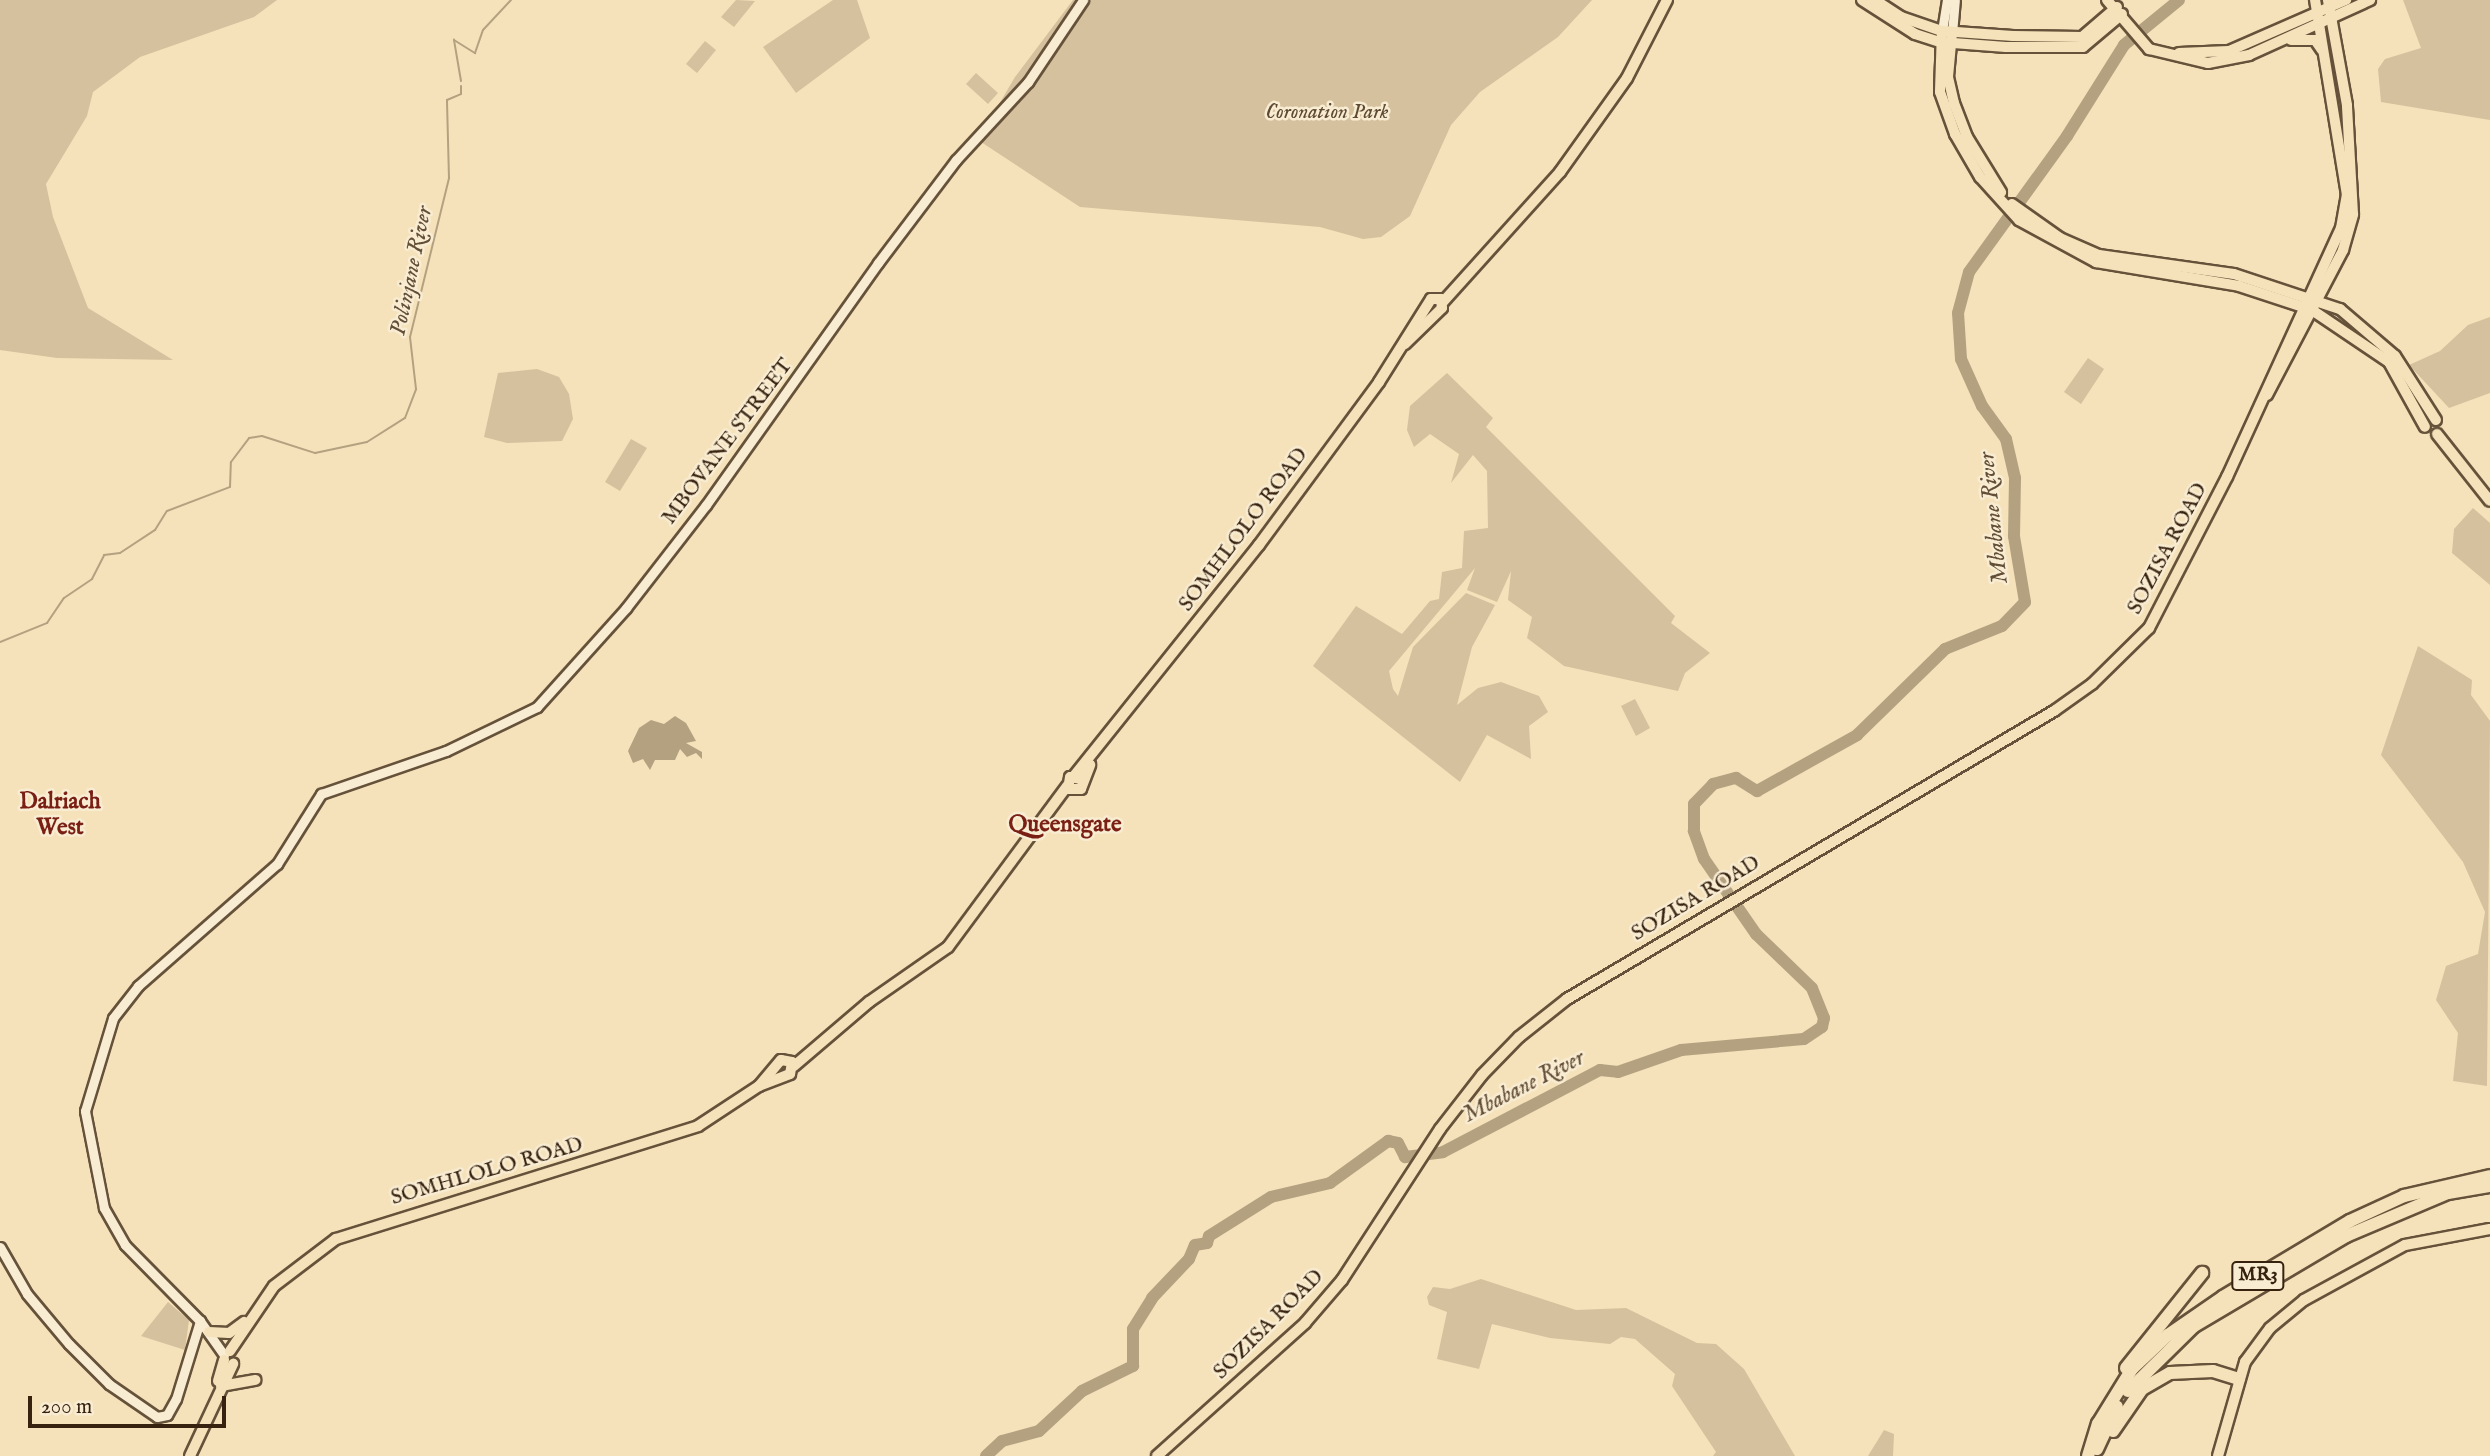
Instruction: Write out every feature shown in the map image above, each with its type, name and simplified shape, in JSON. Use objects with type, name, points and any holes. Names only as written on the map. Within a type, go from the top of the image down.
[{"type":"highway","name":"MR3","points":[[2088,1456],[2098,1424],[2133,1369],[2168,1335],[2223,1297],[2350,1221],[2403,1196],[2490,1176]]},
{"type":"highway","name":"MR3","points":[[2095,1456],[2116,1407],[2137,1377],[2194,1326],[2393,1212],[2448,1193],[2490,1186]]},
{"type":"highway","points":[[2098,1424],[2122,1373],[2202,1273]]},
{"type":"highway","points":[[2101,1456],[2132,1401],[2154,1380],[2190,1369],[2239,1379]]},
{"type":"main road","name":"SOMHLOLO ROAD","points":[[212,1404],[229,1356],[249,1320],[288,1272],[335,1239],[655,1142],[698,1126],[780,1072],[948,947],[1069,789],[1081,789],[1078,778],[1259,545],[1431,310],[1560,172],[1627,78],[1667,0]]},
{"type":"main road","name":"SOMHLOLO ROAD","points":[[1656,22],[1672,0]]},
{"type":"main road","points":[[1862,0],[1901,27],[1946,38],[2074,49],[2090,43],[2115,8],[2146,42],[2174,59],[2208,63],[2308,38],[2325,56]]},
{"type":"main road","points":[[1875,0],[1901,17],[1946,38]]},
{"type":"main road","name":"SOZISA ROAD","points":[[1157,1456],[1312,1314],[1403,1193],[1410,1172],[1482,1074],[1519,1037],[1567,999],[2053,712],[2124,655],[2171,593],[2260,404],[2279,378],[2300,324],[2313,305],[2341,228],[2347,195],[2315,0]]},
{"type":"main road","points":[[2280,43],[2346,0]]},
{"type":"main road","points":[[2335,39],[2339,24],[2356,7],[2370,0]]},
{"type":"main road","points":[[2329,9],[2356,7]]},
{"type":"main road","name":"SOZISA ROAD","points":[[2320,285],[2350,232],[2354,202],[2347,105],[2329,9]]},
{"type":"main road","points":[[2146,42],[2180,54],[2229,51],[2318,18]]},
{"type":"main road","points":[[1946,38],[1948,77],[1957,114],[2003,200],[2064,249],[2103,264],[2239,286],[2285,300],[2335,307]]},
{"type":"main road","points":[[2020,216],[2070,243],[2099,254],[2234,274],[2295,292],[2389,362],[2430,435],[2437,434]]},
{"type":"main road","points":[[2234,274],[2239,286]]},
{"type":"main road","points":[[2295,292],[2320,285],[2335,307],[2395,356],[2441,426],[2437,434]]},
{"type":"main road","points":[[2285,300],[2300,324],[2313,305]]},
{"type":"main road","points":[[2425,427],[2436,420]]},
{"type":"main road","points":[[2437,434],[2490,501]]},
{"type":"main road","points":[[2218,1456],[2239,1379],[2255,1343],[2304,1300],[2405,1245],[2490,1229]]},
{"type":"main road","points":[[211,1335],[229,1333],[249,1320]]},
{"type":"main road","name":"SOMHLOLO ROAD","points":[[190,1456],[221,1385],[229,1356]]},
{"type":"main road","points":[[221,1385],[255,1380]]},
{"type":"street","name":"MBOVANE STREET","points":[[200,1321],[125,1245],[109,1217],[90,1152],[85,1111],[113,1018],[138,986],[277,864],[315,800],[338,786],[446,751],[537,707],[626,608],[706,505],[878,263],[956,160],[1028,82],[1083,0]]},
{"type":"street","points":[[1946,38],[1947,0]]},
{"type":"street","points":[[1946,38],[1955,0]]},
{"type":"street","points":[[0,1247],[27,1294],[69,1344],[143,1412],[165,1417],[176,1399],[200,1321]]},
{"type":"street","points":[[200,1321],[229,1356]]},
{"type":"green space","points":[[0,0],[277,0],[254,17],[140,57],[93,92],[87,116],[46,184],[53,217],[88,308],[173,360],[57,358],[0,350]]},
{"type":"green space","points":[[736,0],[755,1],[734,27],[721,17]]},
{"type":"green space","points":[[833,0],[857,0],[870,38],[796,93],[763,47]]},
{"type":"green space","name":"Coronation Park","points":[[1073,0],[1592,0],[1558,37],[1480,92],[1451,125],[1410,216],[1381,237],[1363,239],[1320,227],[1080,207],[978,140],[1015,77]]},
{"type":"green space","points":[[2403,0],[2490,0],[2490,120],[2381,102],[2378,69],[2385,59],[2421,48]]},
{"type":"green space","points":[[705,41],[716,50],[697,73],[686,64]]},
{"type":"green space","points":[[976,73],[998,93],[988,104],[966,84]]},
{"type":"green space","points":[[2490,317],[2490,393],[2449,408],[2409,365],[2440,351],[2468,325]]},
{"type":"green space","points":[[2088,358],[2104,369],[2081,404],[2064,392]]},
{"type":"green space","points":[[537,369],[559,377],[569,394],[573,419],[562,441],[507,443],[484,437],[498,373]]},
{"type":"green space","points":[[1447,373],[1493,418],[1486,427],[1675,616],[1671,623],[1710,653],[1685,673],[1678,691],[1564,666],[1527,638],[1532,617],[1508,600],[1511,571],[1497,602],[1467,590],[1475,568],[1389,671],[1393,689],[1398,696],[1413,647],[1466,593],[1495,605],[1472,647],[1457,705],[1478,688],[1501,682],[1539,696],[1548,712],[1529,726],[1531,759],[1487,735],[1460,782],[1313,666],[1356,606],[1402,634],[1430,601],[1439,599],[1442,572],[1462,568],[1464,531],[1488,528],[1487,471],[1473,455],[1451,483],[1459,454],[1430,434],[1414,447],[1407,430],[1410,406]]},
{"type":"green space","points":[[631,439],[647,448],[620,491],[605,482]]},
{"type":"green space","points":[[2473,508],[2490,523],[2490,585],[2452,553],[2454,529]]},
{"type":"green space","points":[[2418,646],[2472,680],[2471,695],[2490,721],[2487,1086],[2453,1081],[2458,1033],[2436,1000],[2446,966],[2478,954],[2485,912],[2463,862],[2381,755]]},
{"type":"green space","points":[[1635,699],[1650,728],[1636,736],[1621,706]]},
{"type":"green space","points":[[1481,1279],[1576,1310],[1626,1308],[1697,1343],[1716,1344],[1744,1369],[1795,1456],[1713,1456],[1716,1452],[1672,1386],[1675,1374],[1635,1339],[1621,1337],[1610,1344],[1550,1338],[1492,1324],[1479,1369],[1437,1359],[1447,1312],[1429,1305],[1427,1297],[1433,1287],[1450,1289]]},
{"type":"green space","points":[[168,1302],[189,1320],[185,1350],[141,1336]]},
{"type":"green space","points":[[1884,1430],[1894,1434],[1893,1456],[1868,1456]]},
{"type":"shaded area","points":[[675,716],[686,723],[696,741],[686,743],[702,752],[702,759],[696,753],[687,757],[680,749],[675,760],[655,760],[650,770],[643,759],[633,763],[628,751],[639,728],[651,720],[664,724]]},
{"type":"waterway","name":"Polinjane River","points":[[461,81],[454,40],[475,53],[483,30],[511,0]]},
{"type":"waterway","name":"Mbabane River","points":[[986,1456],[1002,1441],[1039,1431],[1082,1391],[1133,1366],[1133,1329],[1152,1298],[1189,1259],[1195,1245],[1207,1243],[1209,1236],[1271,1197],[1330,1183],[1388,1141],[1398,1143],[1405,1157],[1443,1152],[1600,1070],[1618,1072],[1681,1050],[1804,1039],[1822,1027],[1824,1018],[1812,988],[1756,934],[1704,859],[1694,831],[1694,804],[1713,784],[1736,778],[1757,791],[1857,735],[1945,649],[2002,626],[2025,602],[2014,536],[2015,478],[2006,439],[1982,406],[1961,359],[1958,313],[1969,272],[2067,136],[2124,45],[2179,0]]},
{"type":"waterway","name":"Polinjane River","points":[[0,642],[47,623],[64,598],[92,579],[104,555],[120,553],[155,530],[167,511],[230,487],[231,462],[249,438],[262,436],[315,453],[367,442],[405,418],[416,389],[410,337],[449,178],[447,100],[461,94],[461,86]]},
{"type":"district","name":"Dalriach West","points":[[60,815]]},
{"type":"district","name":"Queensgate","points":[[1065,825]]}]
